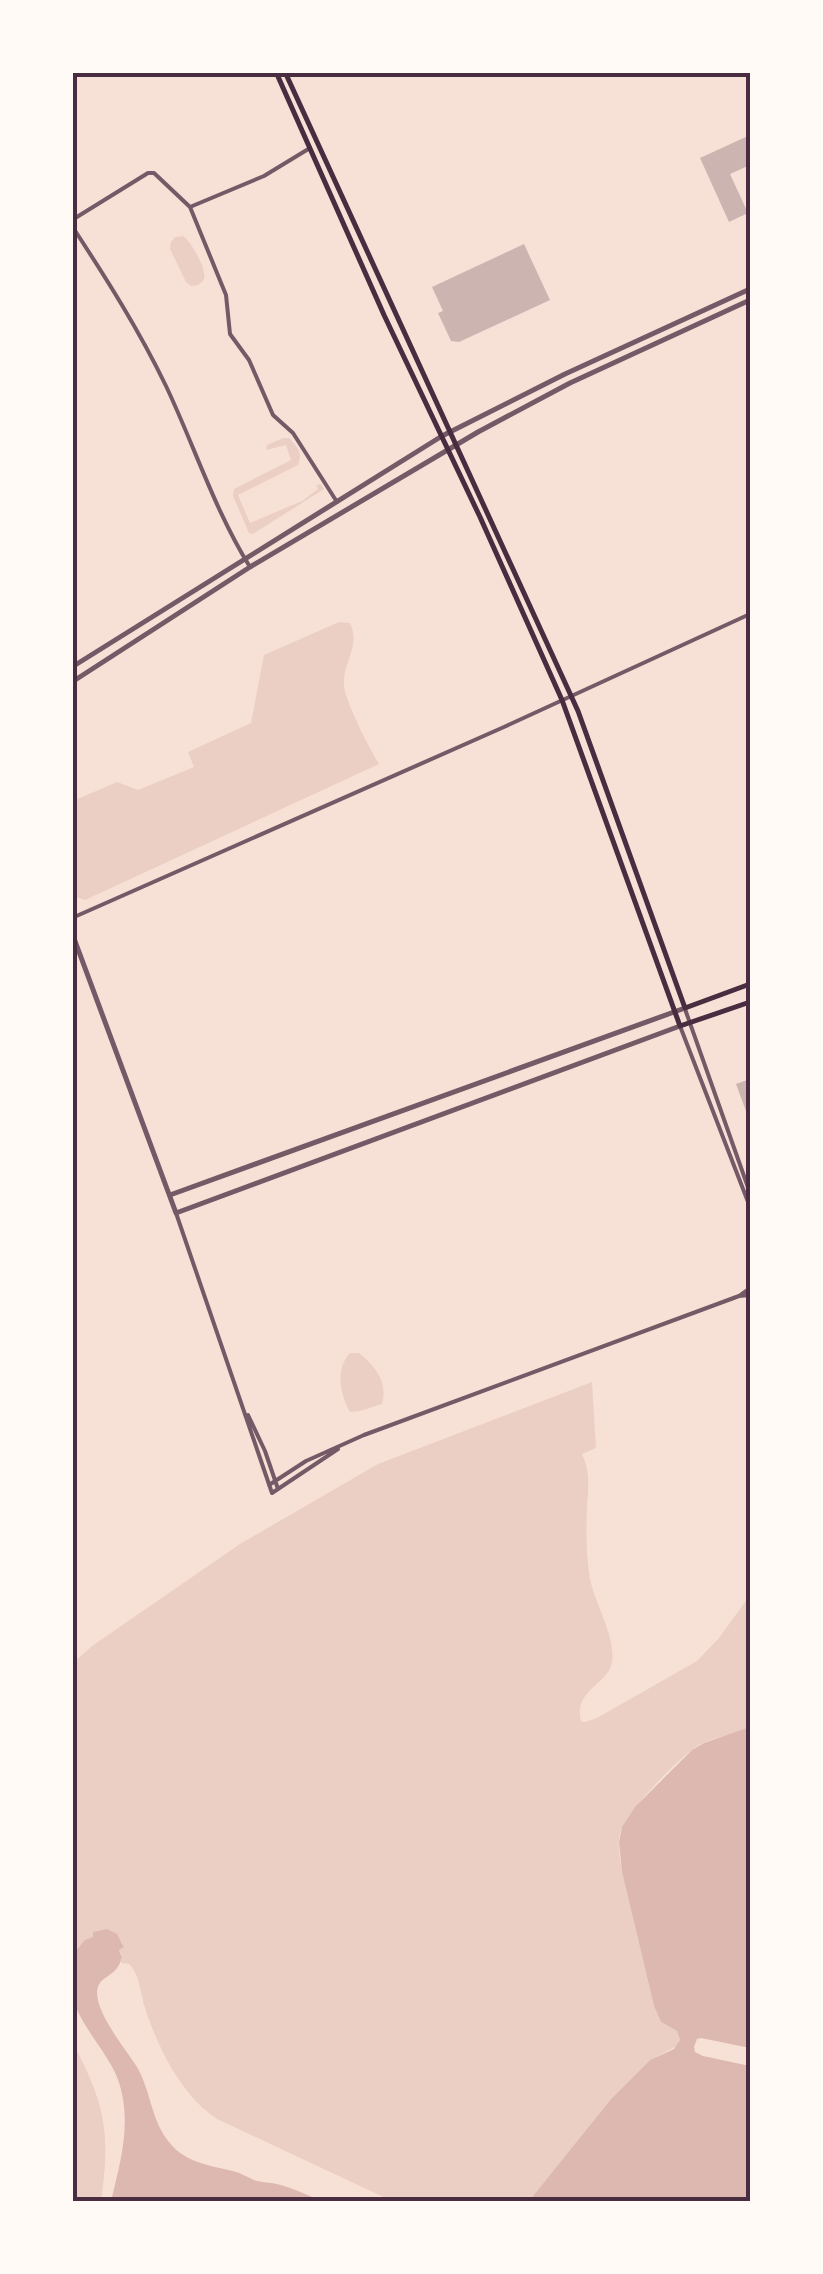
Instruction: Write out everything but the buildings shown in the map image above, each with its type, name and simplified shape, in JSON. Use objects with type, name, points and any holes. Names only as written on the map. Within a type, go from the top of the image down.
[{"type":"main road","points":[[276,72],[562,700],[680,1026],[750,1002]]},
{"type":"main road","points":[[285,72],[571,696],[685,1008],[750,984]]},
{"type":"street","points":[[190,207],[264,176],[310,148]]},
{"type":"street","points":[[250,567],[154,360],[72,223],[148,173],[159,178],[190,207],[226,295],[230,334],[248,360],[272,415],[293,433],[336,502]]},
{"type":"street","points":[[72,667],[442,436],[750,288]]},
{"type":"street","points":[[72,682],[250,567],[448,449],[570,383],[750,300]]},
{"type":"street","points":[[72,918],[750,614]]},
{"type":"street","points":[[72,933],[176,1212],[272,1493],[343,1446]]},
{"type":"street","points":[[170,1196],[685,1008],[750,1194]]},
{"type":"street","points":[[176,1212],[680,1026],[750,1207]]},
{"type":"street","points":[[269,1484],[306,1461],[415,1415],[750,1292]]},
{"type":"street","points":[[240,1398],[278,1490]]},
{"type":"shaded area","points":[[183,236],[203,269],[204,279],[198,285],[186,282],[170,249],[175,237]]},
{"type":"shaded area","points":[[289,438],[299,450],[298,465],[238,495],[250,523],[302,501],[318,489],[316,485],[321,484],[324,489],[249,533],[233,496],[234,489],[291,460],[286,445],[266,450],[267,445]]},
{"type":"shaded area","points":[[339,622],[350,623],[354,639],[344,676],[345,691],[379,764],[85,900],[76,897],[72,890],[73,801],[117,782],[138,790],[194,767],[188,752],[251,723],[264,655]]},
{"type":"shaded area","points":[[350,1353],[359,1353],[379,1376],[382,1404],[350,1412],[341,1382],[342,1366]]},
{"type":"shaded area","points":[[592,1382],[596,1448],[582,1454],[588,1481],[588,1561],[590,1579],[608,1631],[612,1662],[582,1702],[581,1721],[597,1718],[697,1661],[750,1595],[750,1727],[690,1751],[643,1799],[624,1824],[619,1838],[622,1872],[654,2006],[661,2022],[677,2031],[680,2040],[677,2046],[650,2060],[611,2099],[529,2201],[392,2201],[217,2119],[204,2109],[182,2084],[164,2054],[135,1973],[129,1964],[121,1963],[119,1950],[123,1944],[114,1933],[94,1932],[73,1956],[73,1663],[240,1544],[378,1464]]},
{"type":"shaded area","points":[[750,1727],[750,2048],[701,2038],[694,2047],[703,2056],[750,2066],[750,2201],[529,2201],[611,2099],[650,2060],[674,2049],[680,2040],[677,2031],[661,2022],[654,2006],[622,1872],[622,1827],[635,1807],[692,1750]]},
{"type":"shaded area","points":[[107,1929],[117,1934],[124,1947],[119,1950],[120,1964],[98,1986],[98,2001],[106,2021],[137,2067],[157,2121],[172,2146],[196,2161],[288,2187],[320,2201],[111,2201],[124,2139],[122,2093],[112,2067],[79,2014],[72,1993],[73,1954],[93,1937],[93,1932]]},
{"type":"shaded area","points":[[72,2041],[103,2118],[101,2201],[73,2201]]}]
